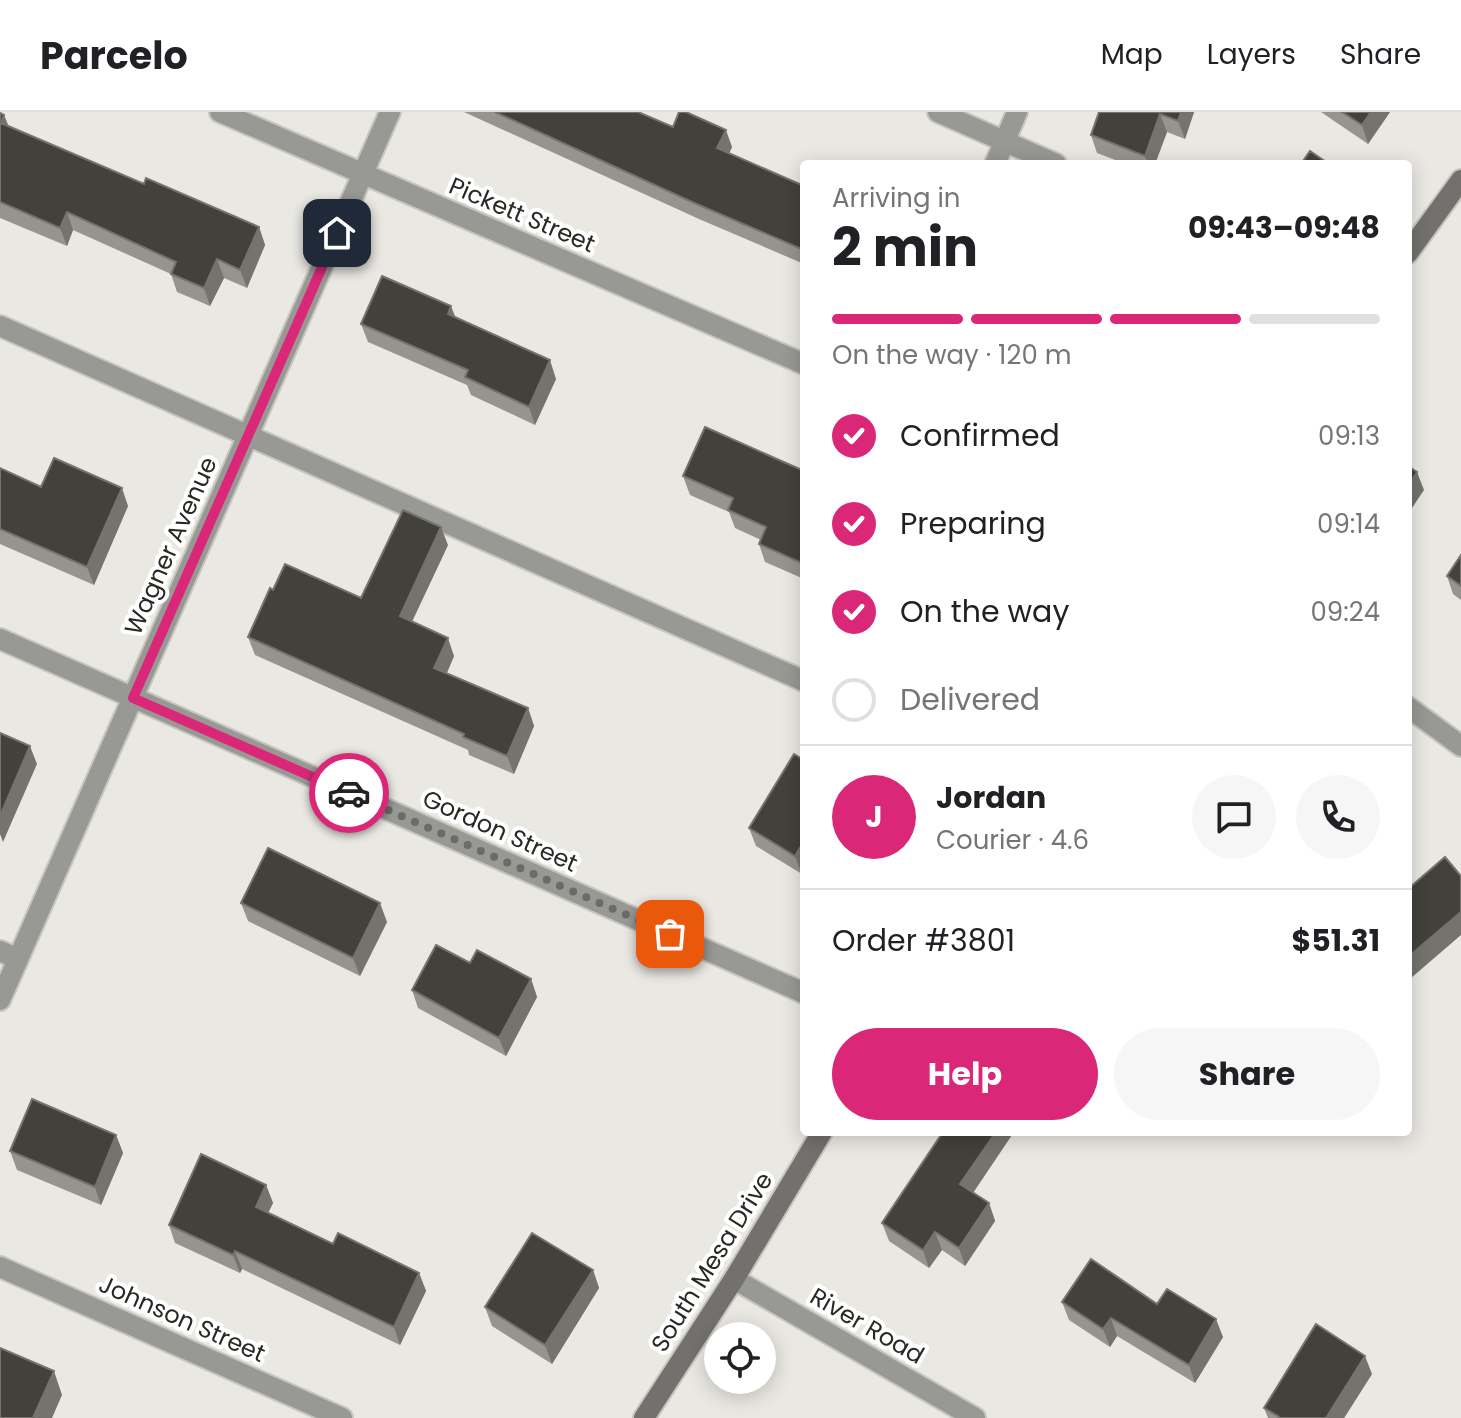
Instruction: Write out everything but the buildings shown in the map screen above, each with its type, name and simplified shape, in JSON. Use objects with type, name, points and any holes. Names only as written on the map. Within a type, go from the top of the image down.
[{"type":"main road","points":[[1412,247],[1461,180]]},
{"type":"main road","name":"South Mesa Drive","points":[[644,1418],[734,1279],[820,1136]]},
{"type":"street","name":"Pickett Street","points":[[220,112],[800,362]]},
{"type":"street","name":"Wagner Avenue","points":[[0,1000],[9,955],[133,698],[390,112]]},
{"type":"street","points":[[938,112],[1047,160]]},
{"type":"street","points":[[997,160],[1017,112]]},
{"type":"street","points":[[0,326],[800,679]]},
{"type":"street","name":"Gordon Street","points":[[0,639],[800,991]]},
{"type":"street","points":[[1412,710],[1461,746]]},
{"type":"street","name":"Johnson Street","points":[[0,1267],[342,1418]]},
{"type":"street","name":"River Road","points":[[734,1279],[975,1418]]},
{"type":"way so far","points":[[349,793],[670,934]]},
{"type":"route","points":[[337,233],[133,698],[349,793]]}]
